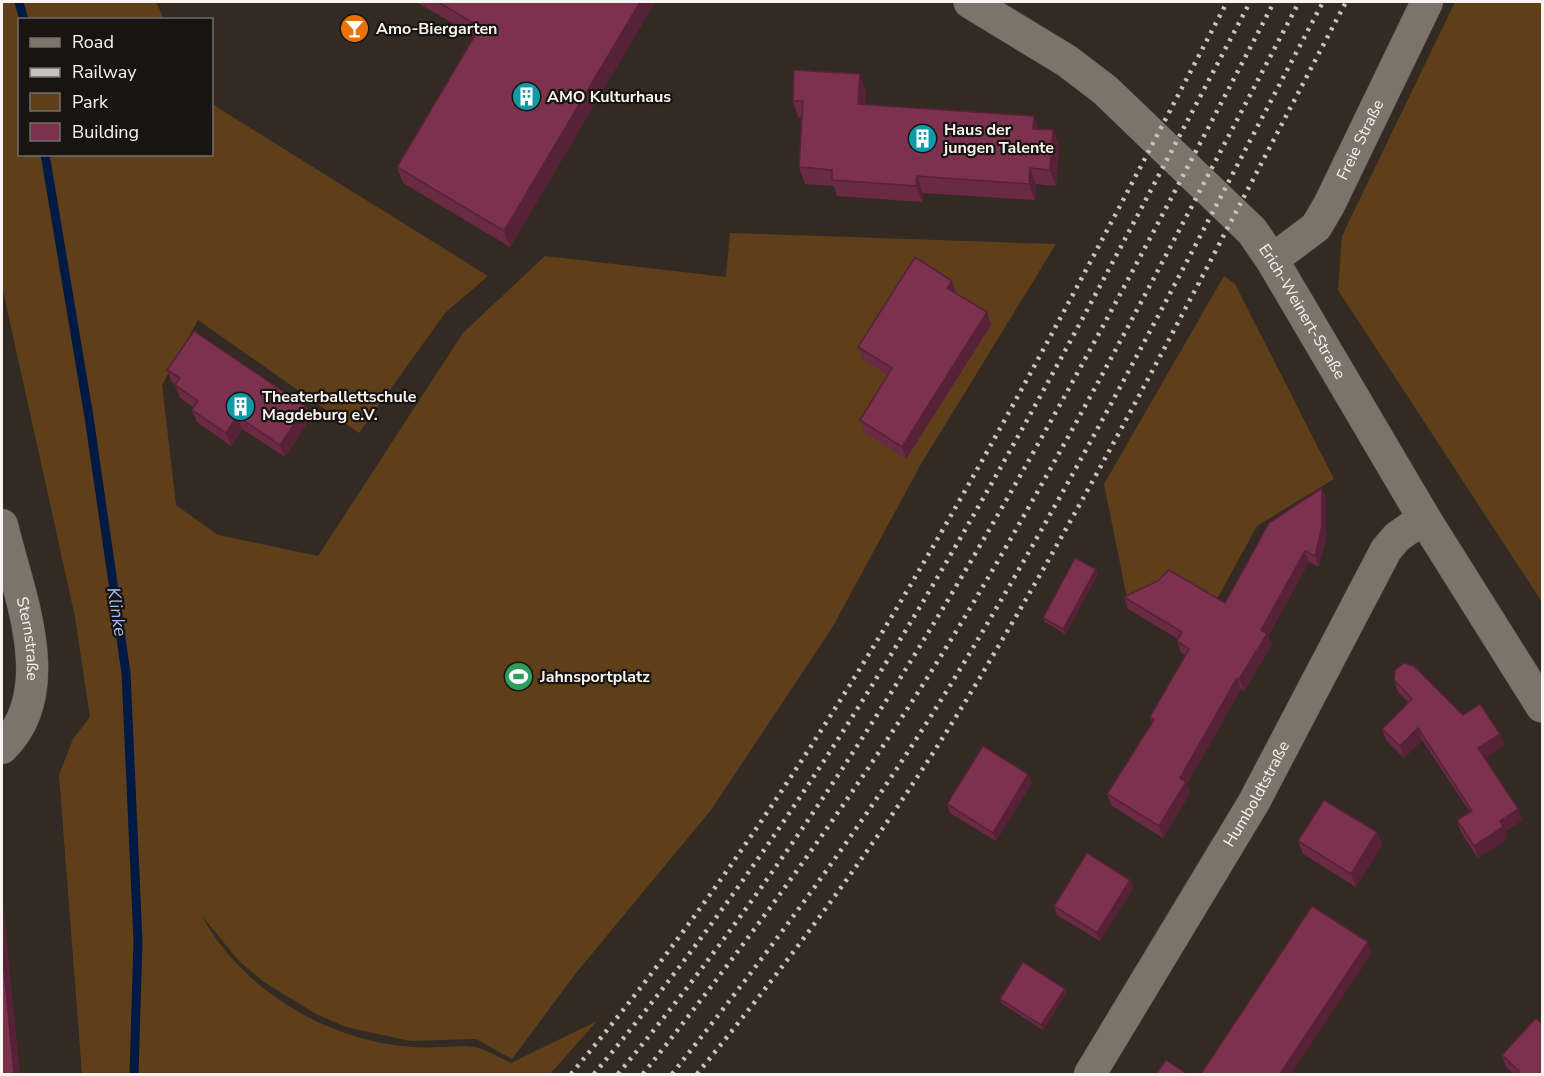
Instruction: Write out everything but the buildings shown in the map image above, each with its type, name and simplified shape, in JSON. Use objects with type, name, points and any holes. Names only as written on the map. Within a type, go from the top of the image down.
[{"type":"main road","name":"Erich-Weinert-Straße","points":[[970,2],[1058,56],[1105,90],[1252,231],[1272,260],[1424,518],[1542,706]]},
{"type":"street","name":"Freie Straße","points":[[1272,260],[1316,227],[1427,2]]},
{"type":"street","name":"Humboldtstraße","points":[[1090,1074],[1254,802],[1386,550],[1397,537],[1424,518]]},
{"type":"street","name":"Sternstraße","points":[[2,525],[28,636],[34,674],[29,704],[17,727],[2,747]]},
{"type":"green space","name":"Jahnsportplatz","points":[[2,2],[156,2],[164,18],[18,18],[18,156],[213,156],[213,105],[488,276],[445,313],[359,433],[198,320],[162,385],[176,505],[218,535],[318,556],[463,333],[545,256],[726,277],[730,233],[1056,244],[921,464],[832,628],[711,810],[576,973],[512,1059],[476,1039],[410,1041],[346,1027],[316,1014],[264,982],[240,962],[202,916],[217,940],[257,983],[305,1015],[359,1038],[408,1047],[474,1047],[511,1063],[597,1021],[550,1074],[82,1074],[59,775],[73,739],[90,717],[75,617],[2,286]]},
{"type":"green space","points":[[1455,2],[1542,2],[1542,602],[1338,290],[1342,236]]},
{"type":"green space","points":[[1224,276],[1235,284],[1334,479],[1257,526],[1217,599],[1173,573],[1128,603],[1104,484]]},
{"type":"waterway","name":"Klinke","points":[[19,2],[23,18]]},
{"type":"waterway","name":"Klinke","points":[[45,156],[89,417],[126,673],[138,941],[134,1074]]},
{"type":"railway","points":[[571,1074],[669,950],[760,822],[846,691],[1005,419],[1227,2]]},
{"type":"railway","points":[[594,1074],[692,950],[783,822],[869,690],[950,556],[1028,419],[1250,2]]},
{"type":"railway","points":[[618,1074],[715,950],[807,822],[893,690],[974,556],[1052,419],[1274,2]]},
{"type":"railway","points":[[643,1074],[807,857],[884,745],[957,630],[1090,397],[1299,2]]},
{"type":"railway","points":[[672,1074],[832,863],[943,698],[1023,563],[1111,404],[1323,2]]},
{"type":"railway","points":[[697,1074],[738,1024],[854,869],[962,707],[1087,492],[1346,2]]},
{"type":"place","name":"Amo-Biergarten","points":[[355,29]]},
{"type":"place","name":"AMO Kulturhaus","points":[[526,97]]},
{"type":"place","name":"Haus der jungen Talente","points":[[923,139]]},
{"type":"place","name":"Theaterballettschule Magdeburg e.V.","points":[[241,406]]},
{"type":"place","name":"Jahnsportplatz","points":[[519,677]]}]
